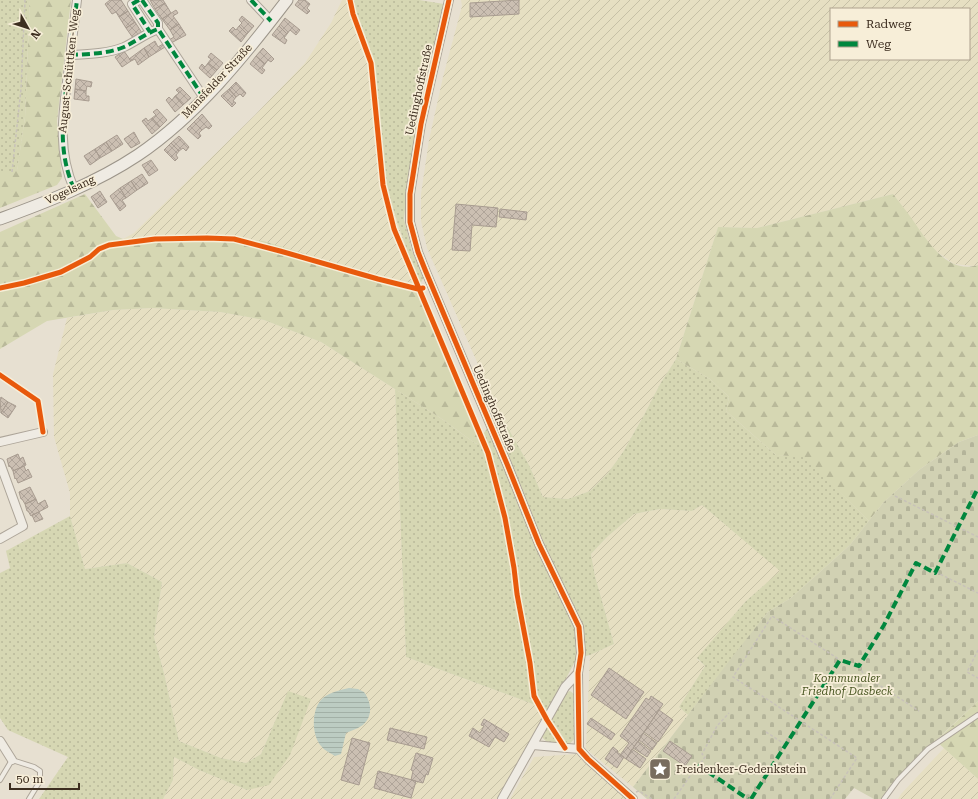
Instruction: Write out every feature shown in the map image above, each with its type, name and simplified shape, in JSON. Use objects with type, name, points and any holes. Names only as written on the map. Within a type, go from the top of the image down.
[{"type":"street","name":"August-Schüttken-Weg","points":[[74,189],[67,169],[63,145],[62,121],[77,0]]},
{"type":"street","points":[[139,0],[132,4],[204,98]]},
{"type":"street","points":[[70,55],[102,53],[123,47],[154,31],[158,23],[142,0]]},
{"type":"street","points":[[251,0],[271,21]]},
{"type":"street","name":"Mansfelder Straße","points":[[138,154],[172,128],[204,98],[227,73],[287,0]]},
{"type":"street","name":"Uedinghoffstraße","points":[[449,0],[419,131],[410,194],[410,222],[418,252],[461,358],[507,464],[539,544],[579,627],[582,653],[578,673],[579,749]]},
{"type":"street","name":"Vogelsang","points":[[0,220],[74,189],[119,167],[138,154]]},
{"type":"street","points":[[0,442],[43,432]]},
{"type":"street","points":[[0,463],[23,526],[0,539]]},
{"type":"street","points":[[502,799],[564,687],[578,673]]},
{"type":"street","points":[[0,741],[12,760]]},
{"type":"street","points":[[533,745],[579,749],[588,760],[633,799]]},
{"type":"lane","points":[[884,799],[898,780],[928,748],[978,715]]},
{"type":"lane","points":[[0,780],[12,760],[34,766],[40,771],[40,781],[29,799]]},
{"type":"path","points":[[12,172],[21,89],[25,0]]},
{"type":"path","points":[[895,496],[978,537]]},
{"type":"path","points":[[936,572],[978,593]]},
{"type":"path","points":[[830,799],[857,758],[733,677],[772,616],[840,660]]},
{"type":"path","points":[[978,650],[967,672],[978,677],[978,681]]},
{"type":"path","points":[[859,666],[864,675],[919,711]]},
{"type":"path","points":[[674,799],[694,769],[700,766],[705,757],[702,754],[717,726],[729,713]]},
{"type":"path","points":[[766,732],[786,745]]},
{"type":"shaded area","points":[[342,0],[349,0],[350,17],[371,60],[385,185],[419,286],[375,275],[123,239],[134,233],[255,115],[305,63],[331,23]]},
{"type":"shaded area","points":[[461,0],[978,0],[978,265],[973,266],[954,264],[933,249],[893,194],[757,228],[718,227],[676,359],[660,384],[623,452],[608,473],[590,491],[568,499],[543,497],[529,465],[499,412],[427,248],[421,221],[421,194],[429,140],[443,77],[462,6]]},
{"type":"shaded area","points":[[152,308],[220,312],[264,320],[321,342],[395,389],[406,657],[549,710],[497,799],[163,799],[173,780],[174,757],[199,770],[247,790],[288,691],[261,754],[246,763],[221,758],[179,741],[164,673],[154,637],[162,582],[127,563],[85,569],[70,516],[70,493],[54,437],[53,374],[67,318],[113,310]]},
{"type":"shaded area","points":[[702,505],[781,571],[745,602],[697,659],[705,666],[679,707],[688,715],[633,787],[586,749],[590,655],[614,644],[595,576],[591,554],[607,537],[634,514],[660,509],[692,511]]},
{"type":"shaded area","points":[[349,688],[358,689],[364,692],[370,707],[369,717],[363,725],[346,733],[341,754],[335,756],[325,750],[318,742],[314,729],[316,708],[326,696],[339,690]]},
{"type":"shaded area","points":[[944,748],[978,779],[978,799],[898,799],[901,794]]},
{"type":"shaded area","points":[[577,754],[629,799],[510,799],[534,757]]},
{"type":"green space","points":[[0,0],[30,0],[25,117],[17,172],[0,171]]},
{"type":"green space","points":[[30,0],[71,0],[57,121],[62,178],[57,185],[0,208],[0,171],[17,171],[25,117]]},
{"type":"green space","points":[[349,0],[419,0],[444,4],[410,165],[404,219],[412,251],[424,277],[419,286],[385,185],[371,60],[350,17]]},
{"type":"green space","points":[[85,194],[116,236],[123,239],[201,234],[263,241],[375,275],[419,286],[441,337],[480,439],[476,444],[442,419],[321,342],[264,320],[220,312],[152,308],[113,310],[47,321],[0,349],[0,232]]},
{"type":"green space","points":[[893,194],[939,254],[957,265],[967,267],[978,265],[978,435],[959,442],[919,470],[883,503],[869,521],[805,457],[776,455],[726,411],[729,397],[710,379],[676,359],[718,227],[757,228]]},
{"type":"green space","points":[[676,359],[710,379],[729,397],[726,411],[776,455],[805,456],[869,521],[850,545],[791,598],[768,612],[688,715],[679,707],[705,666],[697,658],[745,602],[780,571],[702,505],[692,511],[660,509],[634,514],[607,537],[591,554],[595,576],[614,644],[590,655],[577,658],[549,710],[406,657],[395,389],[442,419],[476,444],[499,412],[529,465],[543,497],[568,499],[590,491],[608,473],[623,452],[660,384]]},
{"type":"green space","name":"Kommunaler Friedhof Dasbeck","points":[[978,435],[978,701],[891,786],[883,799],[874,799],[854,788],[845,799],[647,799],[633,787],[768,612],[791,598],[850,545],[883,503],[919,470],[959,442]]},
{"type":"green space","points":[[70,516],[85,569],[127,563],[162,582],[154,637],[164,673],[179,741],[221,758],[246,763],[261,754],[288,691],[311,699],[290,755],[269,785],[247,790],[199,770],[174,757],[173,780],[163,799],[39,799],[68,757],[8,730],[0,718],[0,573],[10,568],[6,551]]},
{"type":"green space","points":[[570,691],[574,694],[574,739],[568,746],[549,743],[543,739],[541,735],[565,693]]},
{"type":"green space","points":[[978,701],[978,779],[936,741]]},
{"type":"building","points":[[110,0],[121,0],[128,11],[119,17],[116,12],[112,14],[105,4]]},
{"type":"building","points":[[150,0],[163,0],[165,3],[155,9]]},
{"type":"building","points":[[299,0],[305,0],[310,4],[307,8],[310,11],[307,14],[295,5]]},
{"type":"building","points":[[519,0],[519,14],[470,17],[470,3]]},
{"type":"building","points":[[165,3],[171,13],[162,19],[155,9]]},
{"type":"building","points":[[176,10],[178,13],[173,16],[179,24],[170,30],[162,19]]},
{"type":"building","points":[[128,11],[135,22],[126,28],[119,17]]},
{"type":"building","points":[[242,16],[254,26],[247,34],[239,26],[242,23],[239,20]]},
{"type":"building","points":[[285,18],[300,30],[296,35],[290,30],[287,34],[279,26]]},
{"type":"building","points":[[135,22],[142,33],[133,38],[126,28]]},
{"type":"building","points":[[179,24],[186,35],[171,43],[169,40],[174,37],[170,30]]},
{"type":"building","points":[[239,26],[247,34],[241,42],[229,31],[233,27],[236,30]]},
{"type":"building","points":[[279,26],[287,34],[284,38],[287,40],[285,44],[272,35]]},
{"type":"building","points":[[155,41],[158,47],[163,44],[165,47],[149,57],[144,48]]},
{"type":"building","points":[[144,48],[149,57],[138,65],[135,59],[131,61],[129,59]]},
{"type":"building","points":[[263,48],[274,59],[271,62],[268,60],[265,64],[256,56]]},
{"type":"building","points":[[124,51],[131,61],[122,67],[115,57]]},
{"type":"building","points":[[211,53],[223,63],[217,70],[208,63],[211,59],[208,57]]},
{"type":"building","points":[[256,56],[265,64],[262,68],[265,70],[262,74],[250,64]]},
{"type":"building","points":[[208,63],[217,70],[210,78],[199,68],[202,64],[205,67]]},
{"type":"building","points":[[76,79],[92,82],[91,87],[87,86],[86,91],[75,89]]},
{"type":"building","points":[[236,82],[246,93],[243,97],[240,94],[236,97],[229,89]]},
{"type":"building","points":[[180,87],[191,98],[183,105],[175,96],[179,93],[176,90]]},
{"type":"building","points":[[75,89],[86,91],[86,96],[89,96],[89,101],[74,99]]},
{"type":"building","points":[[229,89],[236,97],[233,101],[236,103],[232,107],[221,96]]},
{"type":"building","points":[[175,96],[183,105],[175,112],[166,100],[169,97],[172,100]]},
{"type":"building","points":[[157,109],[167,120],[160,127],[152,118],[156,115],[153,112]]},
{"type":"building","points":[[202,114],[212,126],[209,129],[206,127],[202,130],[194,122]]},
{"type":"building","points":[[146,118],[148,121],[152,118],[160,127],[152,134],[142,121]]},
{"type":"building","points":[[194,122],[202,130],[199,133],[201,136],[198,139],[187,129]]},
{"type":"building","points":[[134,132],[140,143],[131,148],[124,139]]},
{"type":"building","points":[[117,135],[123,144],[112,151],[106,142]]},
{"type":"building","points":[[179,136],[189,147],[186,151],[183,148],[179,151],[171,143]]},
{"type":"building","points":[[106,142],[112,151],[100,158],[95,149]]},
{"type":"building","points":[[171,143],[179,151],[176,155],[178,158],[175,161],[164,150]]},
{"type":"building","points":[[95,149],[100,158],[90,165],[84,156]]},
{"type":"building","points":[[151,160],[158,170],[149,176],[142,165]]},
{"type":"building","points":[[142,174],[148,183],[137,190],[131,181]]},
{"type":"building","points":[[131,181],[137,190],[126,198],[120,188]]},
{"type":"building","points":[[120,188],[126,198],[122,200],[126,206],[120,211],[110,196]]},
{"type":"building","points":[[100,191],[107,202],[98,208],[91,197]]},
{"type":"building","points":[[456,204],[498,208],[496,227],[472,225],[470,251],[452,250]]},
{"type":"building","points":[[500,209],[527,212],[526,220],[499,217]]},
{"type":"building","points":[[1,397],[8,402],[1,413],[0,399]]},
{"type":"building","points":[[8,402],[16,406],[8,418],[1,413]]},
{"type":"building","points":[[18,454],[20,459],[23,457],[26,465],[13,471],[10,466],[9,467],[7,459]]},
{"type":"building","points":[[24,466],[26,471],[28,469],[32,477],[18,483],[16,478],[15,479],[13,471]]},
{"type":"building","points":[[30,487],[36,499],[25,504],[21,499],[19,492]]},
{"type":"building","points":[[36,499],[38,504],[45,500],[48,507],[31,516],[27,511],[25,504]]},
{"type":"building","points":[[39,512],[43,519],[35,522],[32,515]]},
{"type":"building","points":[[609,668],[644,692],[626,719],[591,695]]},
{"type":"building","points":[[651,696],[663,704],[626,759],[620,755],[629,743],[620,736],[646,698],[649,700]]},
{"type":"building","points":[[659,710],[673,720],[658,742],[644,732]]},
{"type":"building","points":[[591,718],[615,734],[611,740],[587,724]]},
{"type":"building","points":[[484,719],[509,734],[504,742],[495,737],[489,747],[469,736],[473,728],[480,733],[484,726],[481,725]]},
{"type":"building","points":[[390,728],[427,737],[424,749],[387,740]]},
{"type":"building","points":[[643,733],[657,743],[652,750],[639,740]]},
{"type":"building","points":[[352,738],[370,743],[359,785],[341,780]]},
{"type":"building","points":[[638,741],[651,751],[647,757],[633,748]]},
{"type":"building","points":[[670,741],[692,756],[685,766],[663,751]]},
{"type":"building","points":[[613,747],[624,757],[617,768],[605,759]]},
{"type":"building","points":[[632,749],[646,759],[640,768],[626,759]]},
{"type":"building","points":[[416,753],[433,758],[428,775],[426,774],[423,783],[411,780],[413,771],[411,770]]},
{"type":"building","points":[[378,771],[416,781],[411,798],[374,788]]},
{"type":"marked path","points":[[74,189],[65,160],[63,146],[63,118],[77,0]]},
{"type":"marked path","points":[[139,0],[132,4],[150,32]]},
{"type":"marked path","points":[[142,0],[158,23],[158,29]]},
{"type":"marked path","points":[[251,0],[271,21]]},
{"type":"marked path","points":[[70,55],[97,53],[118,49],[158,29],[204,98]]},
{"type":"marked path","points":[[751,799],[840,660],[859,666],[884,625],[916,563],[935,573],[978,488]]},
{"type":"marked path","points":[[698,765],[748,799]]},
{"type":"cycle path","points":[[350,0],[353,14],[371,63],[383,185],[394,229],[488,453],[505,518],[530,663],[534,696],[565,748]]},
{"type":"cycle path","points":[[449,0],[421,124],[410,194],[410,222],[418,252],[426,272],[539,544],[579,627],[581,653],[578,673],[579,749],[588,759],[633,799]]},
{"type":"cycle path","points":[[0,288],[24,283],[61,272],[90,257],[99,249],[109,245],[155,239],[207,238],[234,239],[378,279],[418,289],[423,288]]},
{"type":"cycle path","points":[[0,375],[38,401],[43,432]]},
{"type":"place","name":"Freidenker-Gedenkstein","points":[[660,769]]}]
